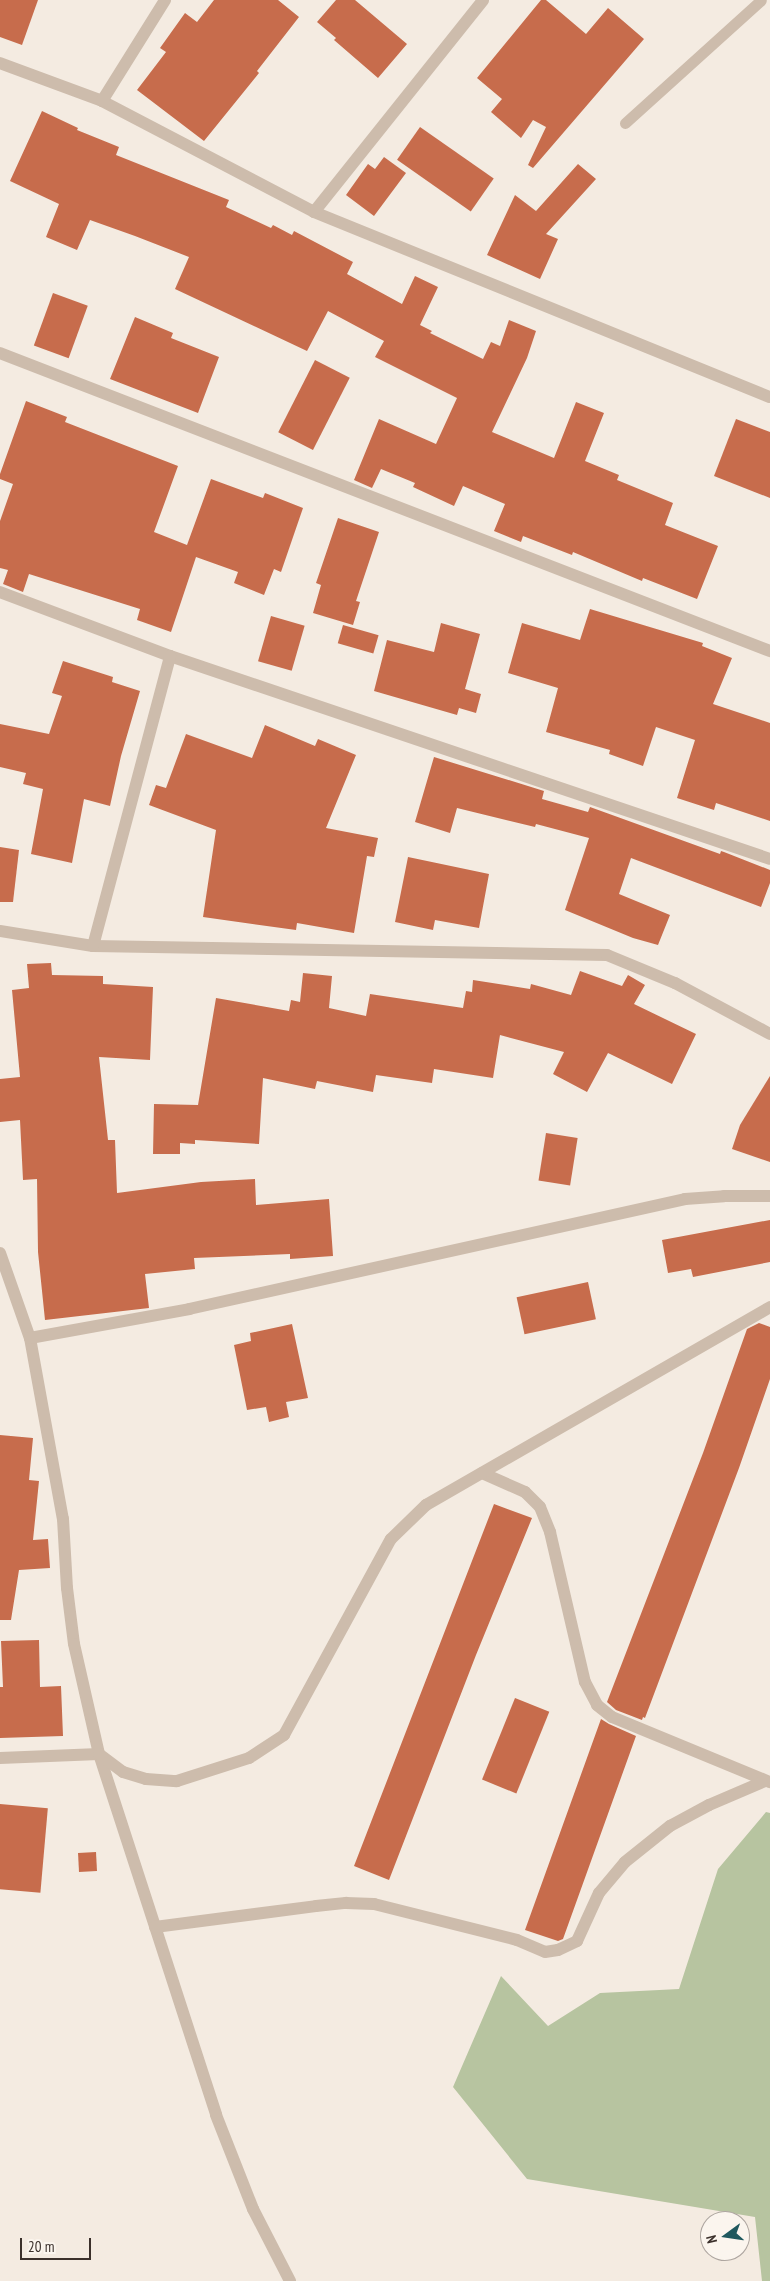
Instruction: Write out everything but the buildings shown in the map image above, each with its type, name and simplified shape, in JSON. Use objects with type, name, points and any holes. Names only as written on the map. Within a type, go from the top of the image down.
[{"type":"street","points":[[102,101],[165,0]]},
{"type":"street","points":[[314,212],[483,0]]},
{"type":"street","points":[[0,63],[102,101],[314,212],[770,397]]},
{"type":"street","points":[[0,353],[770,651]]},
{"type":"street","points":[[0,592],[170,656],[770,859]]},
{"type":"street","points":[[93,946],[170,656]]},
{"type":"street","points":[[0,931],[93,946],[607,954],[676,983],[770,1034]]},
{"type":"street","points":[[30,1338],[189,1310],[646,1206],[695,1198],[770,1196]]},
{"type":"street","points":[[0,1252],[30,1338],[63,1519],[67,1588],[74,1644],[99,1754],[220,2124],[253,2209],[290,2281]]},
{"type":"street","points":[[0,1758],[99,1754],[123,1772],[146,1779],[177,1782],[249,1758],[284,1735],[391,1539],[426,1504],[770,1307]]},
{"type":"street","points":[[482,1473],[526,1492],[540,1507],[550,1532],[585,1682],[597,1705],[612,1717],[768,1782]]},
{"type":"street","points":[[156,1927],[331,1904],[374,1904],[516,1940],[545,1952],[558,1950],[577,1941],[600,1893],[625,1862],[670,1826],[709,1805],[768,1782]]},
{"type":"lane","points":[[625,123],[761,0]]},
{"type":"green space","points":[[766,1812],[770,1813],[770,2281],[762,2281],[755,2217],[750,2216],[750,2211],[719,2211],[527,2179],[453,2087],[501,1976],[548,2026],[600,1993],[679,1989],[718,1869]]}]
